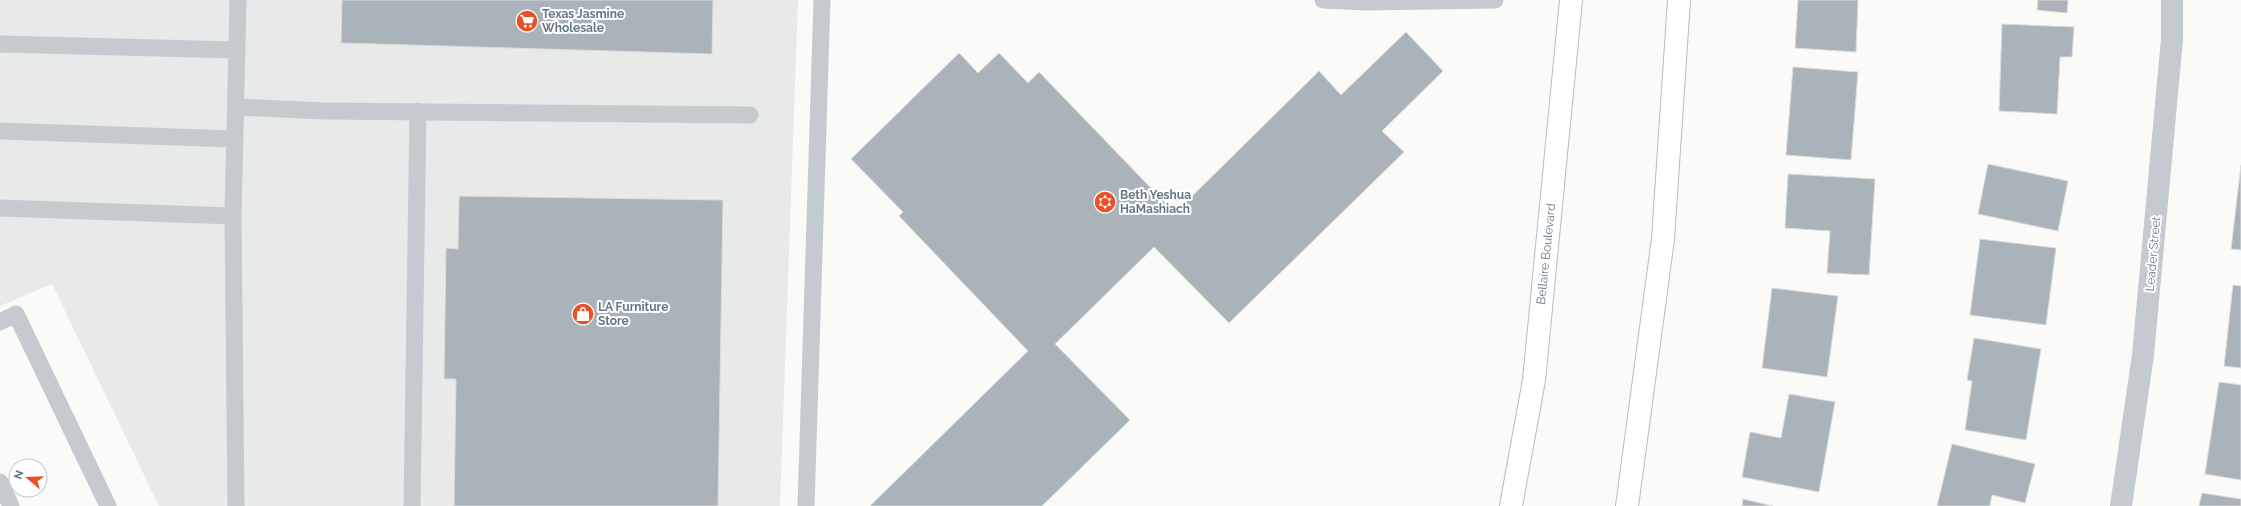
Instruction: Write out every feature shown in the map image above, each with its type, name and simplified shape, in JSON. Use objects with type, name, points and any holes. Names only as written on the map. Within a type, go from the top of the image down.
[{"type":"main road","name":"Bellaire Boulevard","points":[[1511,506],[1534,380],[1571,0]]},
{"type":"main road","points":[[1627,506],[1663,239],[1679,0]]},
{"type":"street","name":"Leader Street","points":[[2121,506],[2143,355],[2172,39],[2172,0]]},
{"type":"lane","points":[[236,506],[233,216],[237,107],[238,0]]},
{"type":"lane","points":[[806,506],[822,0]]},
{"type":"lane","points":[[1324,0],[1495,0]]},
{"type":"lane","points":[[0,44],[237,50]]},
{"type":"lane","points":[[237,107],[324,111],[750,115]]},
{"type":"lane","points":[[412,506],[418,111]]},
{"type":"lane","points":[[0,132],[235,139]]},
{"type":"lane","points":[[0,208],[233,216]]},
{"type":"lane","points":[[0,322],[16,314],[108,506]]},
{"type":"lane","points":[[0,482],[11,506]]},
{"type":"shaded area","points":[[0,0],[798,0],[780,506],[159,506],[52,284],[0,306]]},
{"type":"building","name":"Texas Jasmine Wholesale","points":[[342,0],[713,0],[712,54],[341,43]]},
{"type":"building","points":[[1798,0],[1858,0],[1856,52],[1795,48]]},
{"type":"building","points":[[2038,0],[2068,0],[2067,13],[2037,10]]},
{"type":"building","points":[[2002,24],[2074,27],[2072,57],[2060,57],[2057,114],[1999,111]]},
{"type":"building","points":[[1406,32],[1443,71],[1382,131],[1404,152],[1229,323],[1154,247],[1055,344],[1130,420],[1042,506],[870,506],[1028,351],[899,216],[903,212],[851,159],[959,53],[978,73],[999,53],[1028,83],[1039,72],[1175,213],[1319,71],[1341,95]]},
{"type":"building","points":[[1793,67],[1858,72],[1851,160],[1786,155]]},
{"type":"building","points":[[1988,164],[2068,181],[2058,231],[1978,214]]},
{"type":"building","points":[[2241,165],[2241,250],[2231,249]]},
{"type":"building","points":[[1788,174],[1875,179],[1869,275],[1827,273],[1830,231],[1785,228]]},
{"type":"building","name":"LA Furniture Store","points":[[459,196],[723,200],[718,506],[454,506],[456,379],[444,379],[446,248],[458,249]]},
{"type":"building","points":[[1980,239],[2056,248],[2046,325],[1970,315]]},
{"type":"building","points":[[2233,285],[2241,286],[2241,368],[2224,366]]},
{"type":"building","points":[[1772,288],[1838,296],[1827,377],[1762,368]]},
{"type":"building","points":[[1974,338],[2041,349],[2026,440],[1965,430],[1972,381],[1967,380]]},
{"type":"building","points":[[2219,382],[2241,385],[2241,480],[2205,474]]},
{"type":"building","points":[[1789,394],[1835,402],[1819,492],[1742,477],[1750,432],[1781,438]]},
{"type":"building","points":[[1952,444],[2035,464],[2025,503],[1992,495],[1990,506],[1937,506]]},
{"type":"building","points":[[2202,493],[2241,499],[2241,506],[2199,506]]},
{"type":"building","points":[[1743,499],[1773,506],[1742,506]]},
{"type":"place","name":"Texas Jasmine Wholesale","points":[[527,21]]},
{"type":"place","name":"Beth Yeshua HaMashiach","points":[[1105,202]]},
{"type":"place","name":"LA Furniture Store","points":[[583,314]]}]
